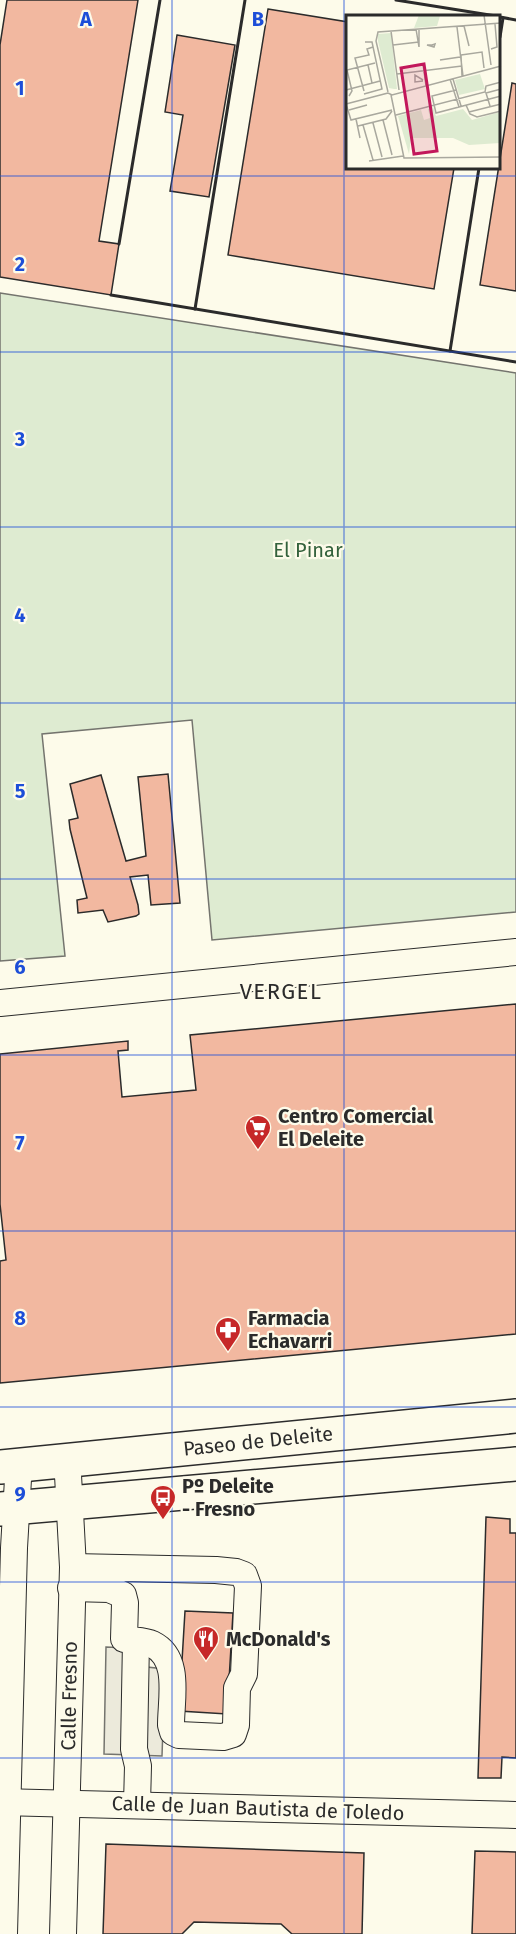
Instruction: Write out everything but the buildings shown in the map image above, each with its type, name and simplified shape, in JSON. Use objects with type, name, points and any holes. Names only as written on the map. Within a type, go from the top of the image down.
[{"type":"main road","name":"Paseo de Deleite","points":[[11,1467],[516,1416]]},
{"type":"main road","points":[[9,1509],[516,1464]]},
{"type":"street","points":[[0,1003],[516,952]]},
{"type":"street","name":"Calle Fresno","points":[[60,1461],[68,1475],[71,1504],[72,1577],[63,1934]]},
{"type":"street","points":[[4,1934],[3,1802],[14,1548],[9,1509],[18,1479],[11,1467]]},
{"type":"street","points":[[226,1571],[244,1575],[248,1586],[244,1674],[237,1688],[236,1725],[233,1734],[223,1737],[179,1736],[173,1732],[171,1725],[172,1666],[167,1657],[149,1642],[124,1639],[125,1603],[123,1595],[72,1577],[226,1571]]},
{"type":"street","points":[[136,1641],[134,1749],[138,1766],[137,1804]]},
{"type":"street","name":"Calle de Juan Bautista de Toledo","points":[[3,1802],[516,1815]]},
{"type":"green space","name":"El Pinar","points":[[0,293],[516,373],[516,912],[212,940],[192,720],[42,734],[65,956],[0,961]]},
{"type":"shaded area","points":[[106,1647],[148,1649],[147,1667],[165,1669],[162,1756],[104,1754]]},
{"type":"wall","points":[[119,244],[160,0]]},
{"type":"wall","points":[[195,309],[245,0]]},
{"type":"wall","points":[[396,0],[490,15]]},
{"type":"wall","points":[[501,17],[516,20]]},
{"type":"wall","points":[[501,31],[503,18]]},
{"type":"wall","points":[[450,351],[479,170]]},
{"type":"wall","points":[[111,295],[516,362]]},
{"type":"place","name":"Centro Comercial El Deleite","points":[[258,1151]]},
{"type":"place","name":"Farmacia Echavarri","points":[[228,1353]]},
{"type":"place","name":"Pº Deleite - Fresno","points":[[163,1521]]},
{"type":"place","name":"McDonald's","points":[[206,1662]]},
{"type":"district","name":"VERGEL","points":[[281,991]]}]
